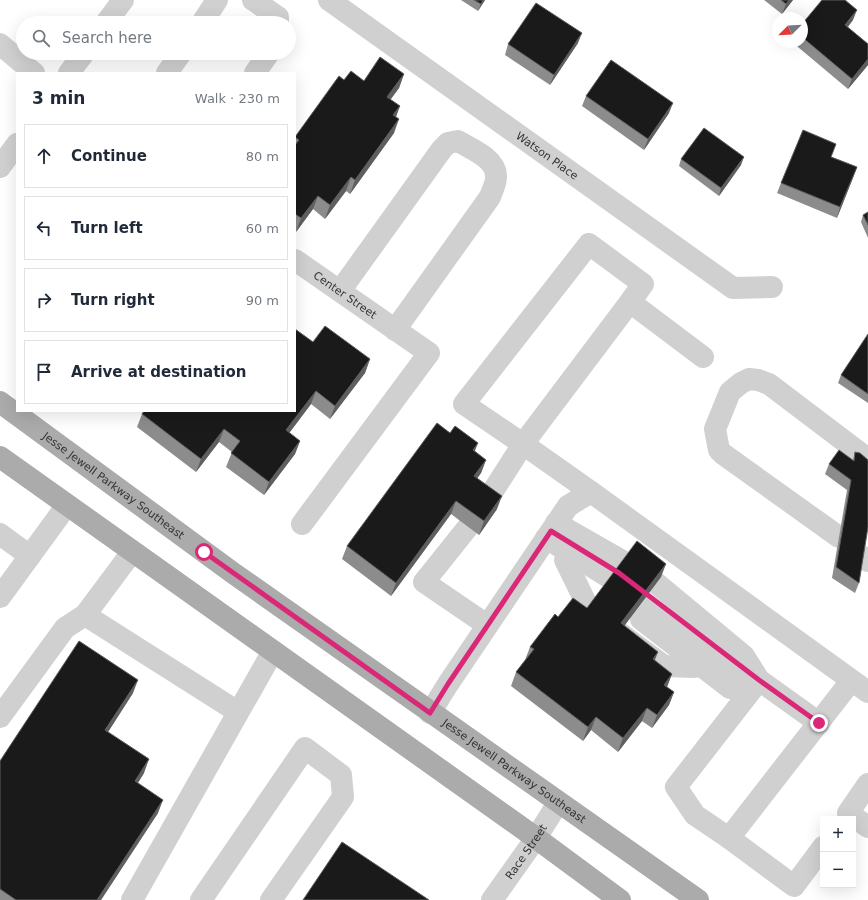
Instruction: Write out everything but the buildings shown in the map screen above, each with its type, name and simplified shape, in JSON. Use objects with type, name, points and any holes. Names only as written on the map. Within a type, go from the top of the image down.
[{"type":"main road","name":"Jesse Jewell Parkway Southeast","points":[[0,402],[233,573],[698,900]]},
{"type":"main road","points":[[0,457],[536,838],[620,900]]},
{"type":"street","points":[[111,16],[123,0]]},
{"type":"street","points":[[207,16],[217,0]]},
{"type":"street","points":[[253,0],[275,16]]},
{"type":"street","name":"Watson Place","points":[[329,0],[734,288],[772,287]]},
{"type":"street","points":[[0,44],[16,58]]},
{"type":"street","points":[[19,60],[33,72]]},
{"type":"street","points":[[70,72],[79,60]]},
{"type":"street","points":[[168,72],[176,60]]},
{"type":"street","points":[[257,72],[264,60]]},
{"type":"street","points":[[340,291],[442,148],[448,143],[458,141],[481,155],[492,163],[496,176],[490,197],[395,330]]},
{"type":"street","points":[[0,167],[16,145]]},
{"type":"street","points":[[486,502],[523,444],[643,284],[590,244],[464,404],[523,444],[591,492],[860,687],[819,723],[729,838]]},
{"type":"street","name":"Center Street","points":[[296,261],[429,353],[302,524]]},
{"type":"street","points":[[630,302],[703,357]]},
{"type":"street","points":[[839,537],[719,450],[715,429],[730,392],[741,382],[749,379],[758,380],[769,384],[868,459]]},
{"type":"street","points":[[430,713],[568,506],[591,492]]},
{"type":"street","points":[[0,597],[67,505]]},
{"type":"street","points":[[468,527],[424,582],[487,626]]},
{"type":"street","points":[[0,534],[30,556]]},
{"type":"street","points":[[549,534],[571,564],[704,671],[752,689],[819,723]]},
{"type":"street","points":[[549,534],[626,564],[656,584],[744,656],[752,689]]},
{"type":"street","points":[[0,717],[66,628],[85,615],[132,552]]},
{"type":"street","points":[[85,615],[238,712]]},
{"type":"street","points":[[132,900],[273,651]]},
{"type":"street","points":[[752,689],[676,787],[695,815],[794,886],[820,851]]},
{"type":"street","points":[[201,900],[305,748],[341,775],[343,797],[271,900]]},
{"type":"street","points":[[846,816],[868,784]]},
{"type":"street","name":"Race Street","points":[[492,900],[536,838],[558,803]]},
{"type":"street","points":[[856,821],[868,827]]},
{"type":"route","points":[[204,552],[430,713],[551,531],[619,573],[759,680],[819,723]]}]
